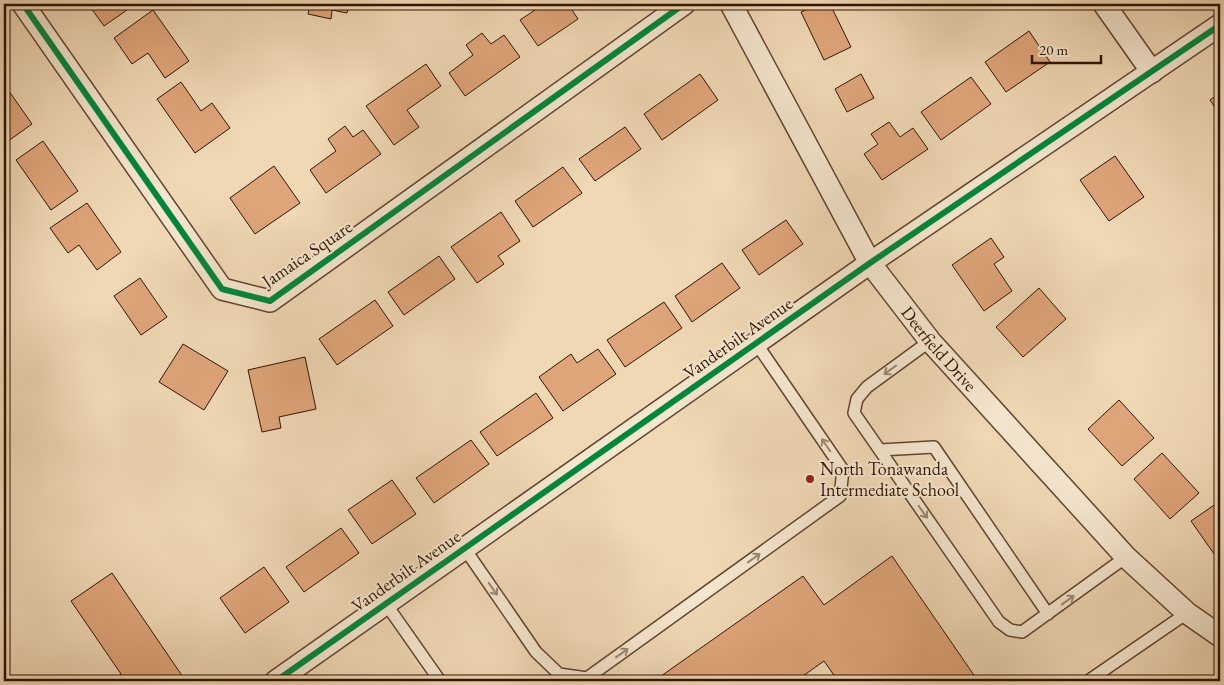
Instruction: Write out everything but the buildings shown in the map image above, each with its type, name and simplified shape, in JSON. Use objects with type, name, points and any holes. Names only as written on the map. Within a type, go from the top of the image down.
[{"type":"street","name":"Jamaica Square","points":[[23,4],[222,289],[270,301],[684,4]]},
{"type":"street","name":"Deerfield Drive","points":[[731,4],[870,263],[930,341],[1126,557],[1187,613],[1220,636]]},
{"type":"street","points":[[1104,4],[1152,72]]},
{"type":"street","name":"Vanderbilt Avenue","points":[[276,681],[870,263],[1220,25]]},
{"type":"lane","points":[[930,341],[866,387],[857,399],[854,413],[999,622],[1010,630],[1022,632],[1126,557]]},
{"type":"lane","points":[[465,548],[536,652],[559,674],[587,678],[840,496],[843,470],[756,343]]},
{"type":"lane","points":[[880,450],[934,447],[1048,614]]},
{"type":"lane","points":[[386,604],[440,681]]},
{"type":"lane","points":[[1088,681],[1187,613]]},
{"type":"cycle path","points":[[23,4],[222,289],[270,301],[684,4]]},
{"type":"cycle path","points":[[276,681],[870,263],[1220,25]]},
{"type":"place","name":"North Tonawanda Intermediate School","points":[[810,479]]}]
